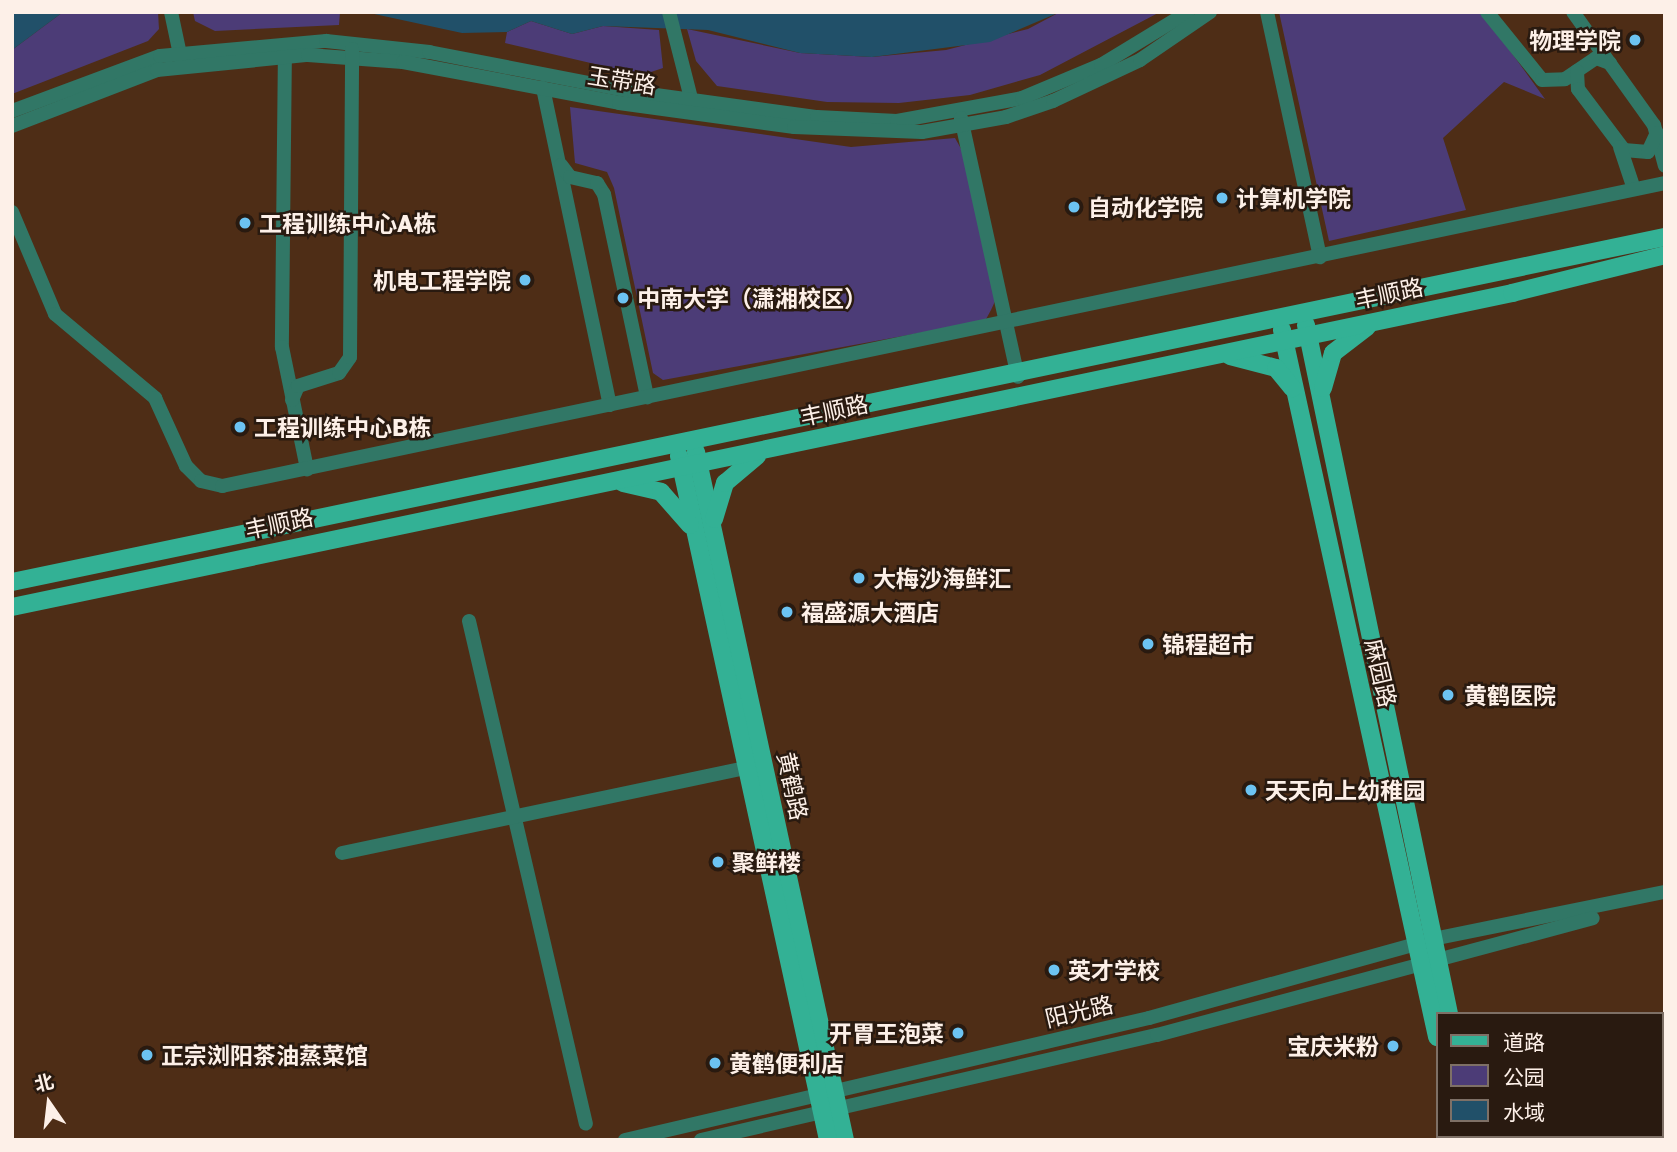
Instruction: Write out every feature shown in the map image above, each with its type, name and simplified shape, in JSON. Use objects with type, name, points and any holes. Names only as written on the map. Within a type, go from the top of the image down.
[{"type":"main road","points":[[12,582],[1018,376],[1665,237]]},
{"type":"main road","name":"丰顺路","points":[[12,607],[1308,335],[1665,255]]},
{"type":"main road","points":[[1304,314],[1425,942]]},
{"type":"main road","name":"麻园路","points":[[1280,319],[1296,398],[1425,942],[1436,1028]]},
{"type":"main road","points":[[1324,411],[1323,380],[1333,353],[1383,319]]},
{"type":"main road","points":[[1199,358],[1262,362],[1287,379],[1296,398]]},
{"type":"main road","name":"黄鹤路","points":[[685,444],[828,1102],[845,1140]]},
{"type":"main road","points":[[708,551],[713,522],[725,483],[752,458],[779,447]]},
{"type":"main road","points":[[595,484],[632,482],[674,500],[708,551]]},
{"type":"main road","points":[[1429,961],[1448,1012]]},
{"type":"main road","points":[[828,1102],[828,1140]]},
{"type":"street","points":[[171,12],[185,58]]},
{"type":"street","points":[[180,12],[185,58]]},
{"type":"street","points":[[292,400],[295,389],[309,381],[339,373],[350,357],[352,50],[693,106],[669,12]]},
{"type":"street","points":[[1018,376],[962,120],[1101,65],[1188,12]]},
{"type":"street","name":"玉带路","points":[[12,126],[185,58],[285,48],[352,50],[543,89],[693,106],[881,134],[962,120],[1102,80],[1210,12]]},
{"type":"street","points":[[1267,12],[1320,257]]},
{"type":"street","points":[[1487,12],[1533,75],[1578,89],[1619,145],[1634,189]]},
{"type":"street","points":[[1573,12],[1657,131],[1665,166]]},
{"type":"street","points":[[1578,89],[1579,68],[1590,51],[1587,32]]},
{"type":"street","points":[[285,48],[284,362],[307,469]]},
{"type":"street","points":[[12,111],[105,72],[185,58]]},
{"type":"street","points":[[1554,81],[1596,58],[1610,63]]},
{"type":"street","points":[[543,89],[610,405]]},
{"type":"street","points":[[1619,145],[1632,153],[1648,152],[1657,131]]},
{"type":"street","points":[[559,160],[570,177],[597,183],[604,194],[647,397]]},
{"type":"street","points":[[567,200],[568,188],[583,180]]},
{"type":"street","points":[[12,212],[55,314],[164,407],[186,466],[201,481],[234,485],[1665,183]]},
{"type":"street","points":[[284,362],[294,377],[309,381]]},
{"type":"street","points":[[469,621],[586,1124]]},
{"type":"street","points":[[342,853],[755,766]]},
{"type":"street","name":"阳光路","points":[[701,1140],[828,1102],[1425,942],[1665,892]]},
{"type":"street","name":"阳光路","points":[[625,1140],[1157,1035],[1429,961],[1665,901]]},
{"type":"green space","points":[[63,12],[158,12],[159,29],[148,41],[12,94],[12,50]]},
{"type":"green space","points":[[193,12],[340,12],[339,25],[215,31],[195,21]]},
{"type":"green space","points":[[1060,12],[1160,12],[1040,75],[970,95],[899,103],[827,102],[717,86],[696,61],[687,29],[800,53],[872,57],[946,50],[1028,29]]},
{"type":"green space","points":[[1279,12],[1482,12],[1545,99],[1504,82],[1443,138],[1466,210],[1329,241]]},
{"type":"green space","points":[[531,21],[572,34],[603,26],[659,30],[663,68],[642,75],[505,43],[507,32]]},
{"type":"green space","points":[[570,107],[851,147],[955,138],[964,154],[996,299],[991,310],[985,321],[663,380],[653,373],[614,188],[607,172],[575,163]]},
{"type":"water","points":[[12,12],[63,12],[12,50]]},
{"type":"water","points":[[365,12],[1060,12],[990,42],[872,57],[800,53],[708,30],[603,26],[572,34],[531,21],[507,32],[462,33]]},
{"type":"place","name":"物理学院","points":[[1635,40]]},
{"type":"place","name":"计算机学院","points":[[1222,198]]},
{"type":"place","name":"自动化学院","points":[[1074,207]]},
{"type":"place","name":"工程训练中心A栋","points":[[245,223]]},
{"type":"place","name":"机电工程学院","points":[[525,280]]},
{"type":"place","name":"中南大学（潇湘校区）","points":[[623,298]]},
{"type":"place","name":"工程训练中心B栋","points":[[240,427]]},
{"type":"place","name":"大梅沙海鲜汇","points":[[859,578]]},
{"type":"place","name":"福盛源大酒店","points":[[787,612]]},
{"type":"place","name":"锦程超市","points":[[1148,644]]},
{"type":"place","name":"黄鹤医院","points":[[1448,695]]},
{"type":"place","name":"天天向上幼稚园","points":[[1251,790]]},
{"type":"place","name":"聚鲜楼","points":[[718,862]]},
{"type":"place","name":"英才学校","points":[[1054,970]]},
{"type":"place","name":"开胃王泡菜","points":[[958,1033]]},
{"type":"place","name":"宝庆米粉","points":[[1393,1046]]},
{"type":"place","name":"正宗浏阳茶油蒸菜馆","points":[[147,1055]]},
{"type":"place","name":"黄鹤便利店","points":[[715,1063]]}]
